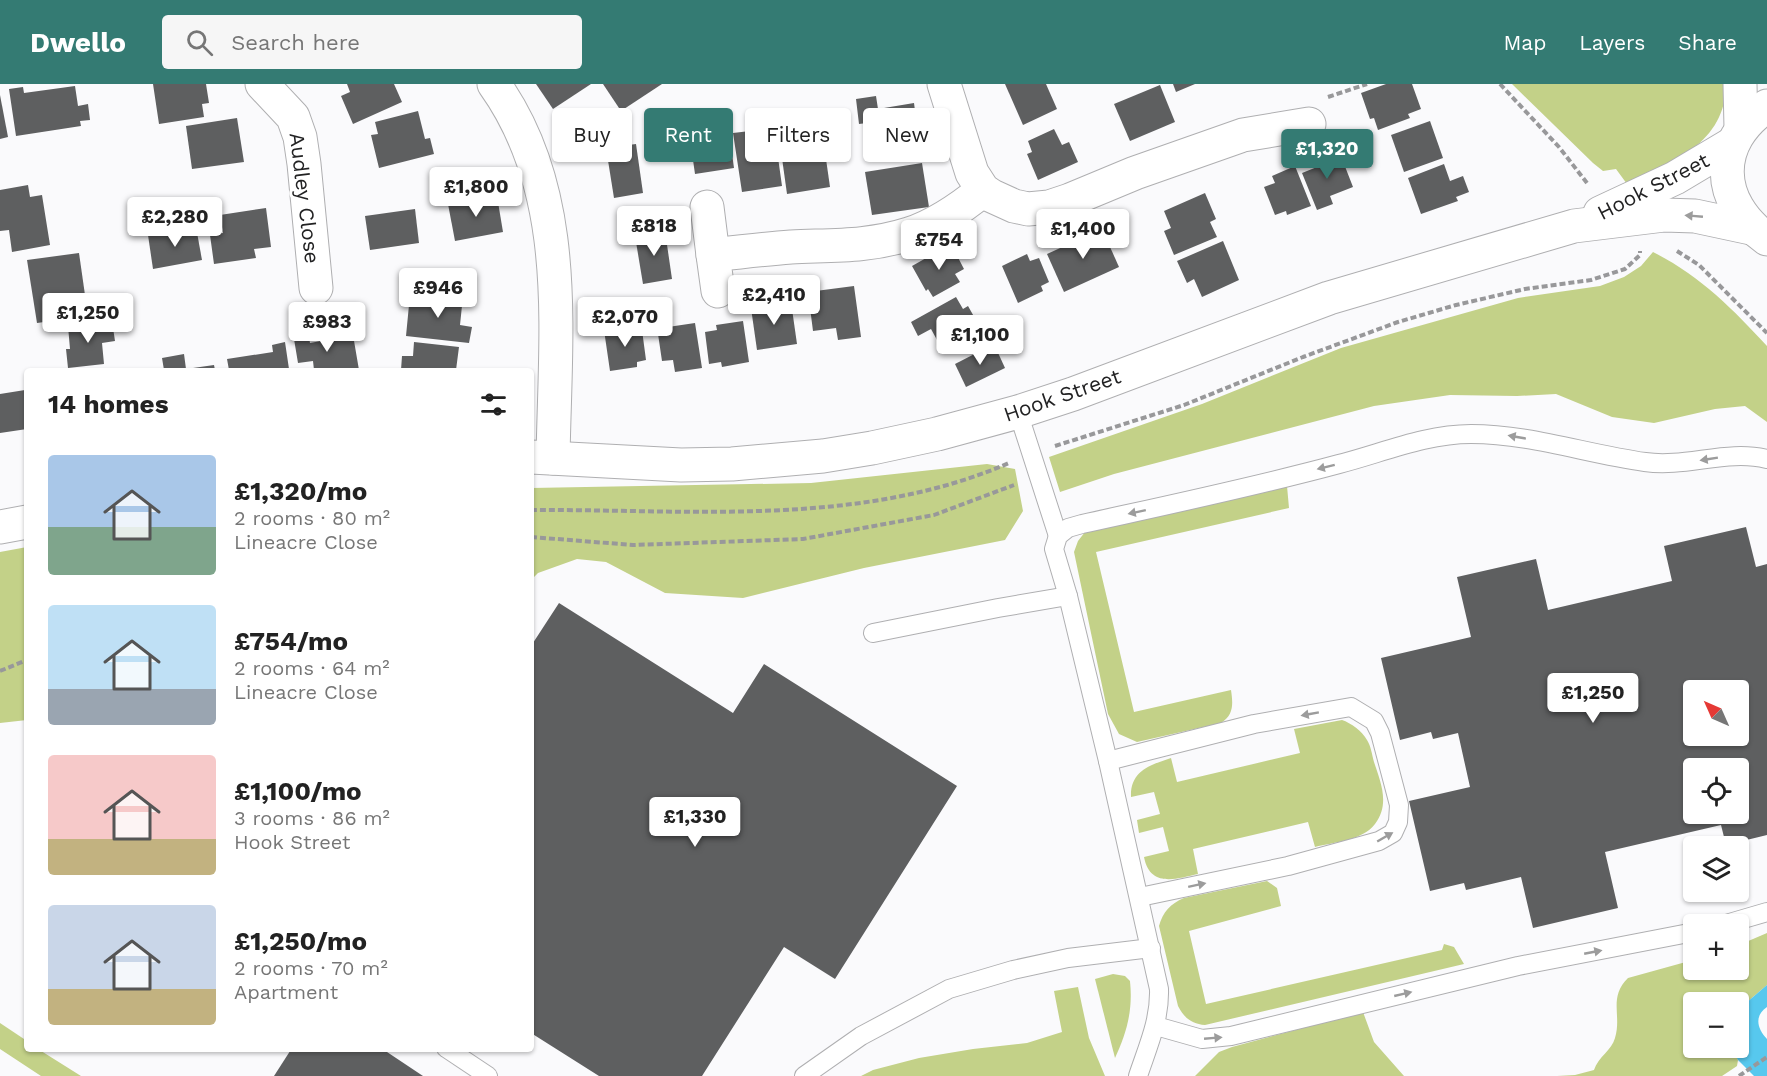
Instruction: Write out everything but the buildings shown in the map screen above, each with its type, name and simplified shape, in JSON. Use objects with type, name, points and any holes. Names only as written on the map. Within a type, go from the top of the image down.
[{"type":"street","name":"Audley Close","points":[[262,84],[293,117],[300,137],[316,288]]},
{"type":"street","points":[[494,84],[512,113],[531,152],[550,223],[555,281],[542,457]]},
{"type":"street","points":[[944,84],[972,173],[983,190],[1002,202],[1028,209],[1048,207],[1135,173],[1239,122],[1309,124]]},
{"type":"street","points":[[1740,84],[1737,136],[1727,162],[1728,186],[1736,209],[1759,233]]},
{"type":"street","name":"Hook Street","points":[[1574,226],[1675,178],[1737,136],[1755,114],[1767,106]]},
{"type":"street","points":[[713,255],[792,247],[856,246],[900,236],[946,217],[983,190]]},
{"type":"street","points":[[707,207],[718,291]]},
{"type":"street","name":"Hook Street","points":[[542,457],[681,465],[771,462],[872,448],[937,434],[1018,412],[1073,394],[1329,298],[1574,226],[1664,215],[1695,216],[1759,233]]},
{"type":"street","points":[[0,527],[24,523]]},
{"type":"lane","points":[[1018,412],[1058,536]]},
{"type":"lane","points":[[1138,1076],[1156,1026],[1160,988],[1140,897],[1123,835],[1108,761],[1068,596],[1054,549],[1058,536],[1068,528],[1082,524],[1221,494],[1339,464],[1398,446],[1449,435],[1504,435],[1646,462],[1680,464],[1723,457],[1754,456],[1767,459]]},
{"type":"lane","points":[[873,633],[1068,596]]},
{"type":"lane","points":[[1108,761],[1254,724],[1351,706],[1374,721],[1380,733],[1399,805],[1398,822],[1393,833],[1379,841],[1288,866],[1140,897]]},
{"type":"lane","points":[[1749,917],[1767,912]]},
{"type":"lane","points":[[1156,1026],[1202,1039],[1231,1036],[1518,966],[1683,934]]},
{"type":"lane","points":[[804,1076],[861,1036],[949,989],[1013,970],[1068,958],[1151,948]]},
{"type":"lane","points":[[452,1052],[488,1076]]},
{"type":"path","points":[[1500,84],[1559,147],[1587,183],[1613,178],[1624,201]]},
{"type":"path","points":[[1673,248],[1699,265],[1767,333]]},
{"type":"path","points":[[534,537],[633,545],[803,539],[934,515],[1038,476]]},
{"type":"path","points":[[0,671],[24,661]]},
{"type":"path","points":[[1739,1076],[1767,1057]]},
{"type":"green space","points":[[1512,84],[1726,84],[1724,104],[1717,122],[1707,136],[1678,159],[1627,184],[1616,169],[1603,171],[1593,163]]},
{"type":"green space","points":[[1653,252],[1700,282],[1767,346],[1767,422],[1745,406],[1715,409],[1654,423],[1612,417],[1556,394],[1450,395],[1374,406],[1114,474],[1060,492],[1049,457],[1202,404],[1341,348],[1518,298],[1600,286],[1624,277],[1641,266]]},
{"type":"green space","points":[[987,464],[1015,469],[1023,511],[1005,540],[864,568],[743,598],[665,593],[606,562],[577,559],[538,573],[534,577],[534,488],[811,483]]},
{"type":"green space","points":[[1287,486],[1289,508],[1096,552],[1134,712],[1231,690],[1232,695],[1230,713],[1221,723],[1137,742],[1119,734],[1108,714],[1074,552],[1078,541],[1085,532]]},
{"type":"green space","points":[[24,548],[24,720],[0,723],[0,552]]},
{"type":"green space","points":[[1342,720],[1356,728],[1367,740],[1383,793],[1380,816],[1369,830],[1347,840],[1315,847],[1308,822],[1193,849],[1198,874],[1165,879],[1152,873],[1147,867],[1144,857],[1169,851],[1163,827],[1139,833],[1137,820],[1160,814],[1154,792],[1131,797],[1134,781],[1143,770],[1171,758],[1177,782],[1300,753],[1294,729]]},
{"type":"green space","points":[[1267,881],[1277,888],[1281,906],[1189,931],[1206,1004],[1442,950],[1444,944],[1454,947],[1464,964],[1205,1025],[1192,1022],[1178,1006],[1159,926],[1163,917],[1171,906],[1184,898]]},
{"type":"green space","points":[[1767,933],[1767,985],[1749,1000],[1749,992],[1683,992],[1683,1058],[1737,1058],[1737,1066],[1722,1076],[1557,1076],[1575,1075],[1594,1070],[1615,1038],[1617,1000],[1622,985],[1628,978],[1683,963],[1683,980],[1749,980],[1749,941]]},
{"type":"green space","points":[[1113,974],[1125,976],[1130,981],[1131,992],[1128,1021],[1115,1058],[1095,979]]},
{"type":"green space","points":[[1078,987],[1089,1038],[1105,1076],[861,1076],[873,1070],[919,1058],[1027,1043],[1062,1032],[1054,991]]},
{"type":"green space","points":[[1363,1012],[1374,1042],[1404,1076],[1195,1076],[1219,1052],[1232,1047]]},
{"type":"green space","points":[[0,1023],[24,1039],[24,1052],[43,1052],[81,1076],[41,1076],[0,1049]]},
{"type":"water","points":[[1767,985],[1767,1007],[1760,1014],[1758,1022],[1767,1039],[1767,1076],[1754,1076],[1737,1058],[1749,1058],[1749,1000]]}]
